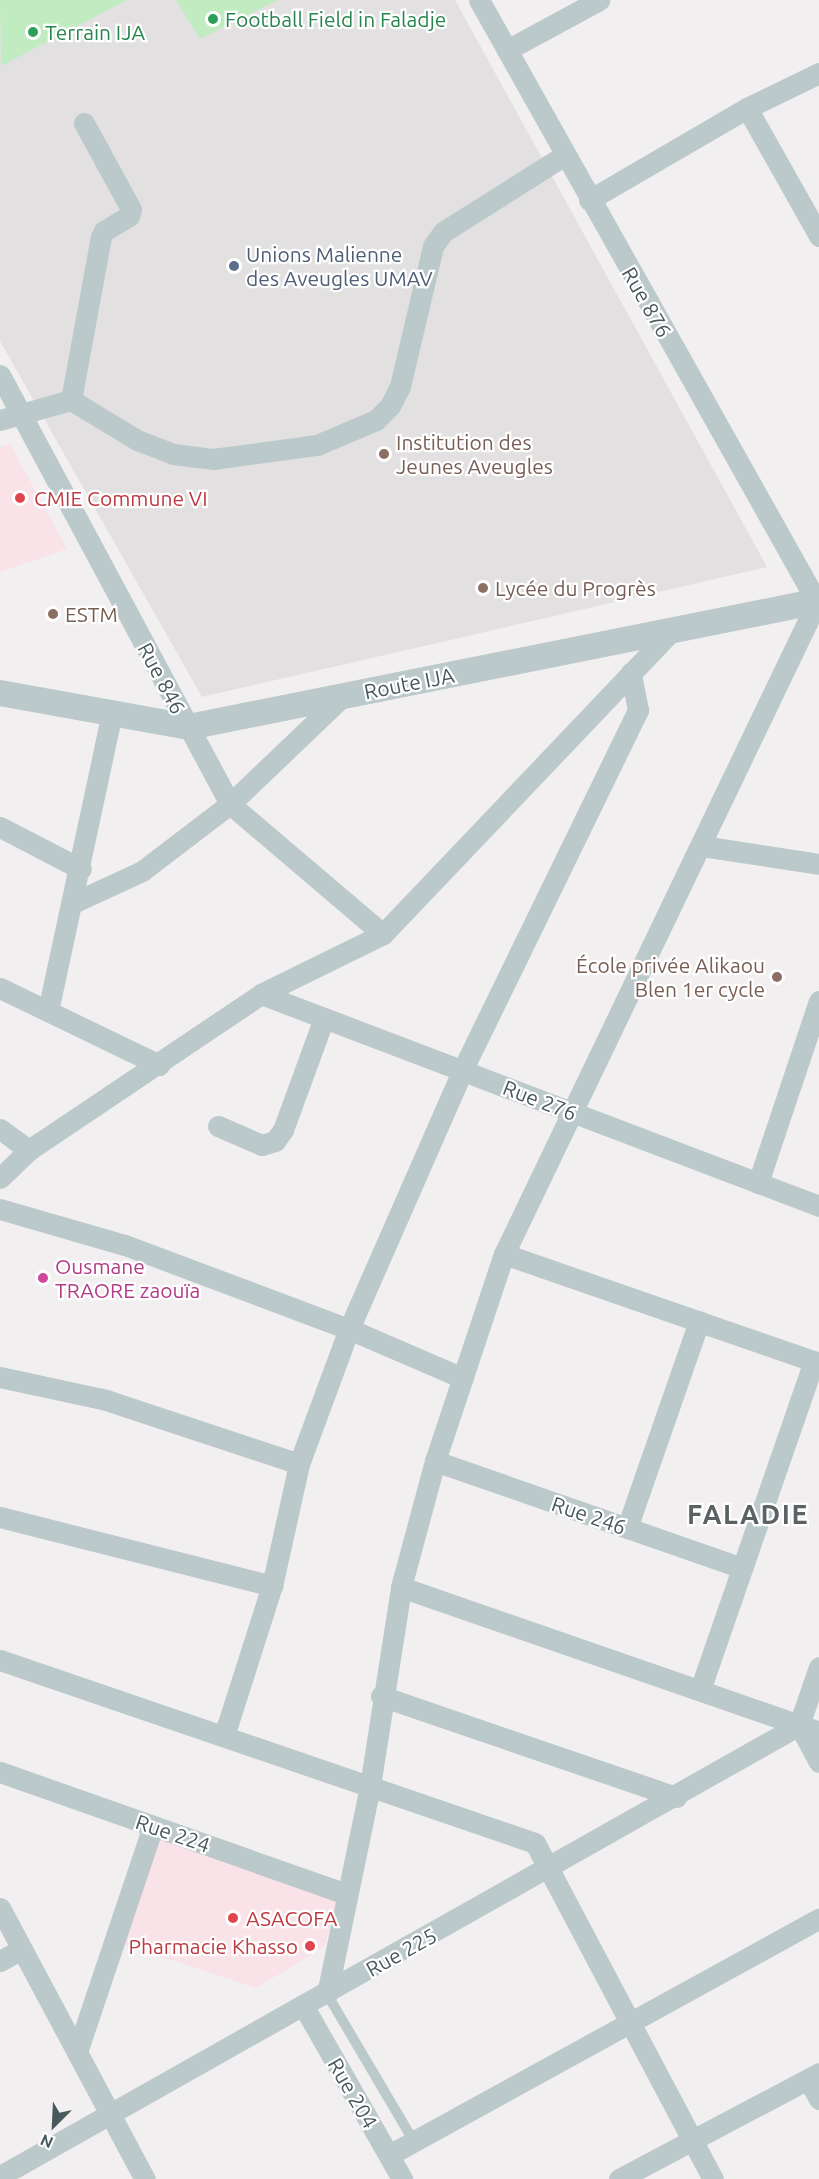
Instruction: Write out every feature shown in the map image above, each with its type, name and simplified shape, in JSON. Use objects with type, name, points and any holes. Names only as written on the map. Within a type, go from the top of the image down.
[{"type":"street","name":"Rue 876","points":[[479,0],[589,200],[818,602]]},
{"type":"street","points":[[507,50],[599,0]]},
{"type":"street","points":[[589,200],[747,108],[819,73]]},
{"type":"street","points":[[747,108],[819,236]]},
{"type":"street","points":[[71,400],[101,237],[104,231],[129,216],[131,209],[84,123]]},
{"type":"street","points":[[0,420],[71,400],[137,440],[173,454],[213,459],[317,445],[376,420],[390,406],[400,386],[433,246],[442,232],[564,155]]},
{"type":"street","name":"Rue 846","points":[[0,375],[230,804]]},
{"type":"street","points":[[327,1994],[370,1786],[381,1696],[401,1587],[435,1461],[504,1254],[574,1113],[818,602]]},
{"type":"street","name":"Route IJA","points":[[0,693],[189,727],[818,602]]},
{"type":"street","points":[[0,1178],[29,1150],[159,1065],[261,994],[383,934],[672,630]]},
{"type":"street","points":[[224,1736],[272,1586],[299,1464],[349,1329],[462,1071],[638,710],[631,674]]},
{"type":"street","points":[[75,902],[142,871],[230,804],[342,696]]},
{"type":"street","points":[[48,1011],[75,902],[112,712]]},
{"type":"street","points":[[230,804],[383,934]]},
{"type":"street","points":[[0,827],[81,869]]},
{"type":"street","points":[[702,846],[819,864]]},
{"type":"street","points":[[0,988],[159,1065]]},
{"type":"street","name":"Rue 276","points":[[261,994],[819,1206]]},
{"type":"street","points":[[758,1183],[819,1001]]},
{"type":"street","points":[[218,1126],[262,1145],[275,1141],[283,1130],[324,1018]]},
{"type":"street","points":[[0,1129],[29,1150]]},
{"type":"street","points":[[0,1209],[125,1245],[349,1329],[463,1378]]},
{"type":"street","points":[[504,1254],[817,1362],[700,1690]]},
{"type":"street","points":[[627,1528],[699,1322]]},
{"type":"street","points":[[0,1377],[106,1400],[299,1464]]},
{"type":"street","name":"Rue 246","points":[[435,1461],[742,1568]]},
{"type":"street","points":[[0,1518],[272,1586]]},
{"type":"street","points":[[401,1587],[809,1728]]},
{"type":"street","points":[[0,1660],[535,1843],[713,2179]]},
{"type":"street","points":[[819,1667],[809,1728],[819,1761]]},
{"type":"street","points":[[381,1696],[676,1797]]},
{"type":"street","name":"Rue 225","points":[[0,2176],[676,1797],[809,1728]]},
{"type":"street","name":"Rue 224","points":[[0,1772],[346,1894]]},
{"type":"street","points":[[77,2052],[153,1826]]},
{"type":"street","points":[[0,1908],[145,2179]]},
{"type":"street","points":[[389,2155],[819,1919]]},
{"type":"street","points":[[0,1961],[22,1949]]},
{"type":"street","name":"Rue 204","points":[[304,2007],[402,2179]]},
{"type":"street","points":[[619,2179],[693,2142],[814,2076],[819,2099]]},
{"type":"lane","points":[[327,1994],[414,2140]]},
{"type":"shaded area","name":"Institution des Jeunes Aveugles","points":[[0,0],[455,0],[767,567],[202,697],[0,341]]},
{"type":"shaded area","name":"CMIE Commune VI","points":[[10,444],[67,549],[0,572],[0,447]]},
{"type":"shaded area","name":"ASACOFA","points":[[160,1832],[342,1891],[324,1947],[256,1988],[123,1944]]},
{"type":"green space","name":"Terrain IJA","points":[[0,0],[127,0],[1,66]]},
{"type":"green space","name":"Football Field in Faladje","points":[[176,0],[278,0],[200,39]]},
{"type":"place","name":"Football Field in Faladje","points":[[213,19]]},
{"type":"place","name":"Terrain IJA","points":[[33,32]]},
{"type":"place","name":"Unions Malienne des Aveugles UMAV","points":[[234,266]]},
{"type":"place","name":"Institution des Jeunes Aveugles","points":[[384,454]]},
{"type":"place","name":"CMIE Commune VI","points":[[20,498]]},
{"type":"place","name":"Lycée du Progrès","points":[[483,588]]},
{"type":"place","name":"ESTM","points":[[53,614]]},
{"type":"place","name":"École privée Alikaou Blen 1er cycle","points":[[777,977]]},
{"type":"place","name":"Ousmane TRAORE zaouïa","points":[[43,1278]]},
{"type":"place","name":"ASACOFA","points":[[233,1918]]},
{"type":"place","name":"Pharmacie Khasso","points":[[310,1946]]},
{"type":"district","name":"FALADIE","points":[[748,1515]]}]
